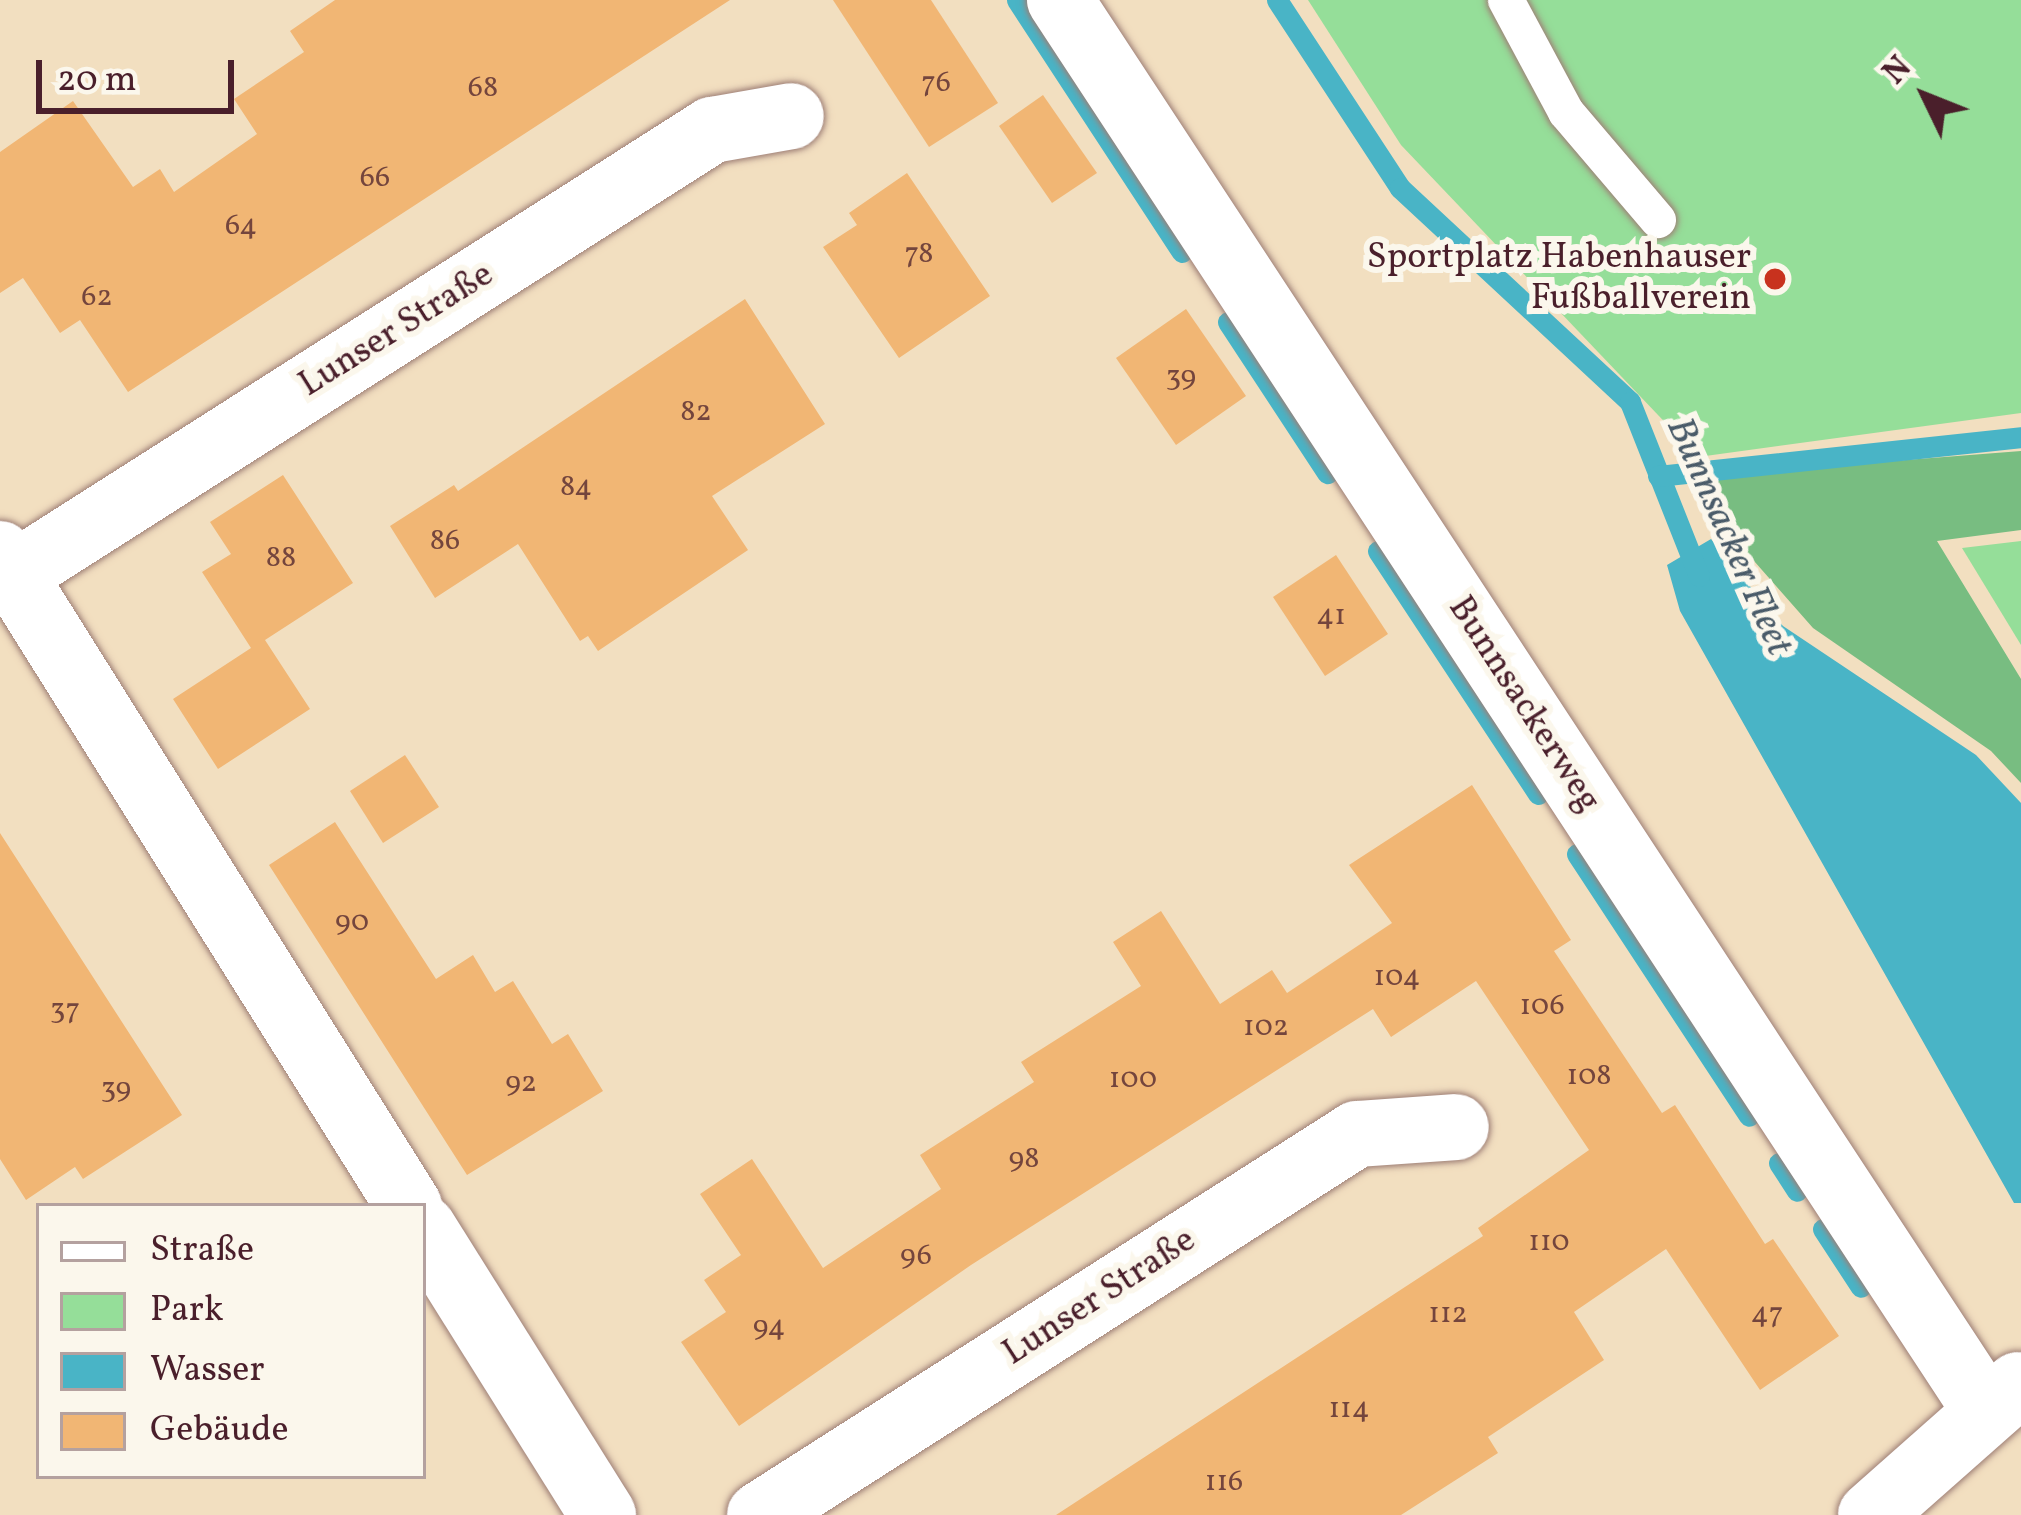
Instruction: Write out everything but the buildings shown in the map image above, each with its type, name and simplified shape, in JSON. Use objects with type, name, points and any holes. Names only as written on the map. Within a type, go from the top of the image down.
[{"type":"street","name":"Bunnsackerweg","points":[[1060,0],[2004,1397],[1871,1515]]},
{"type":"street","name":"Lunser Straße","points":[[407,1203],[6,564],[712,130],[791,116]]},
{"type":"street","name":"Lunser Straße","points":[[760,1515],[1357,1134],[1456,1127]]},
{"type":"street","points":[[426,1233],[603,1515]]},
{"type":"lane","points":[[1507,0],[1566,112],[1658,220]]},
{"type":"green space","name":"Sportplatz Habenhauser Fußballverein","points":[[1308,0],[2021,0],[2021,413],[1698,457],[1401,145]]},
{"type":"green space","points":[[2021,451],[2021,530],[1937,541],[2021,679],[2021,783],[1991,751],[1813,628],[1689,487],[1739,473]]},
{"type":"green space","points":[[2021,541],[2021,645],[1962,548]]},
{"type":"water","points":[[1711,539],[1783,626],[1976,755],[2021,803],[2021,1203],[2014,1203],[1680,611],[1667,565]]},
{"type":"waterway","points":[[1017,0],[1182,252]]},
{"type":"waterway","name":"Bunnsacker Fleet","points":[[1277,0],[1400,188],[1630,402],[1699,576]]},
{"type":"waterway","points":[[1228,322],[1327,473]]},
{"type":"waterway","points":[[1658,476],[2021,437]]},
{"type":"waterway","points":[[1378,551],[1538,794]]},
{"type":"waterway","points":[[1577,854],[1749,1116]]},
{"type":"waterway","points":[[1779,1163],[1797,1191]]},
{"type":"waterway","points":[[1823,1229],[1861,1287]]},
{"type":"place","name":"Sportplatz Habenhauser Fußballverein","points":[[1775,279]]}]
